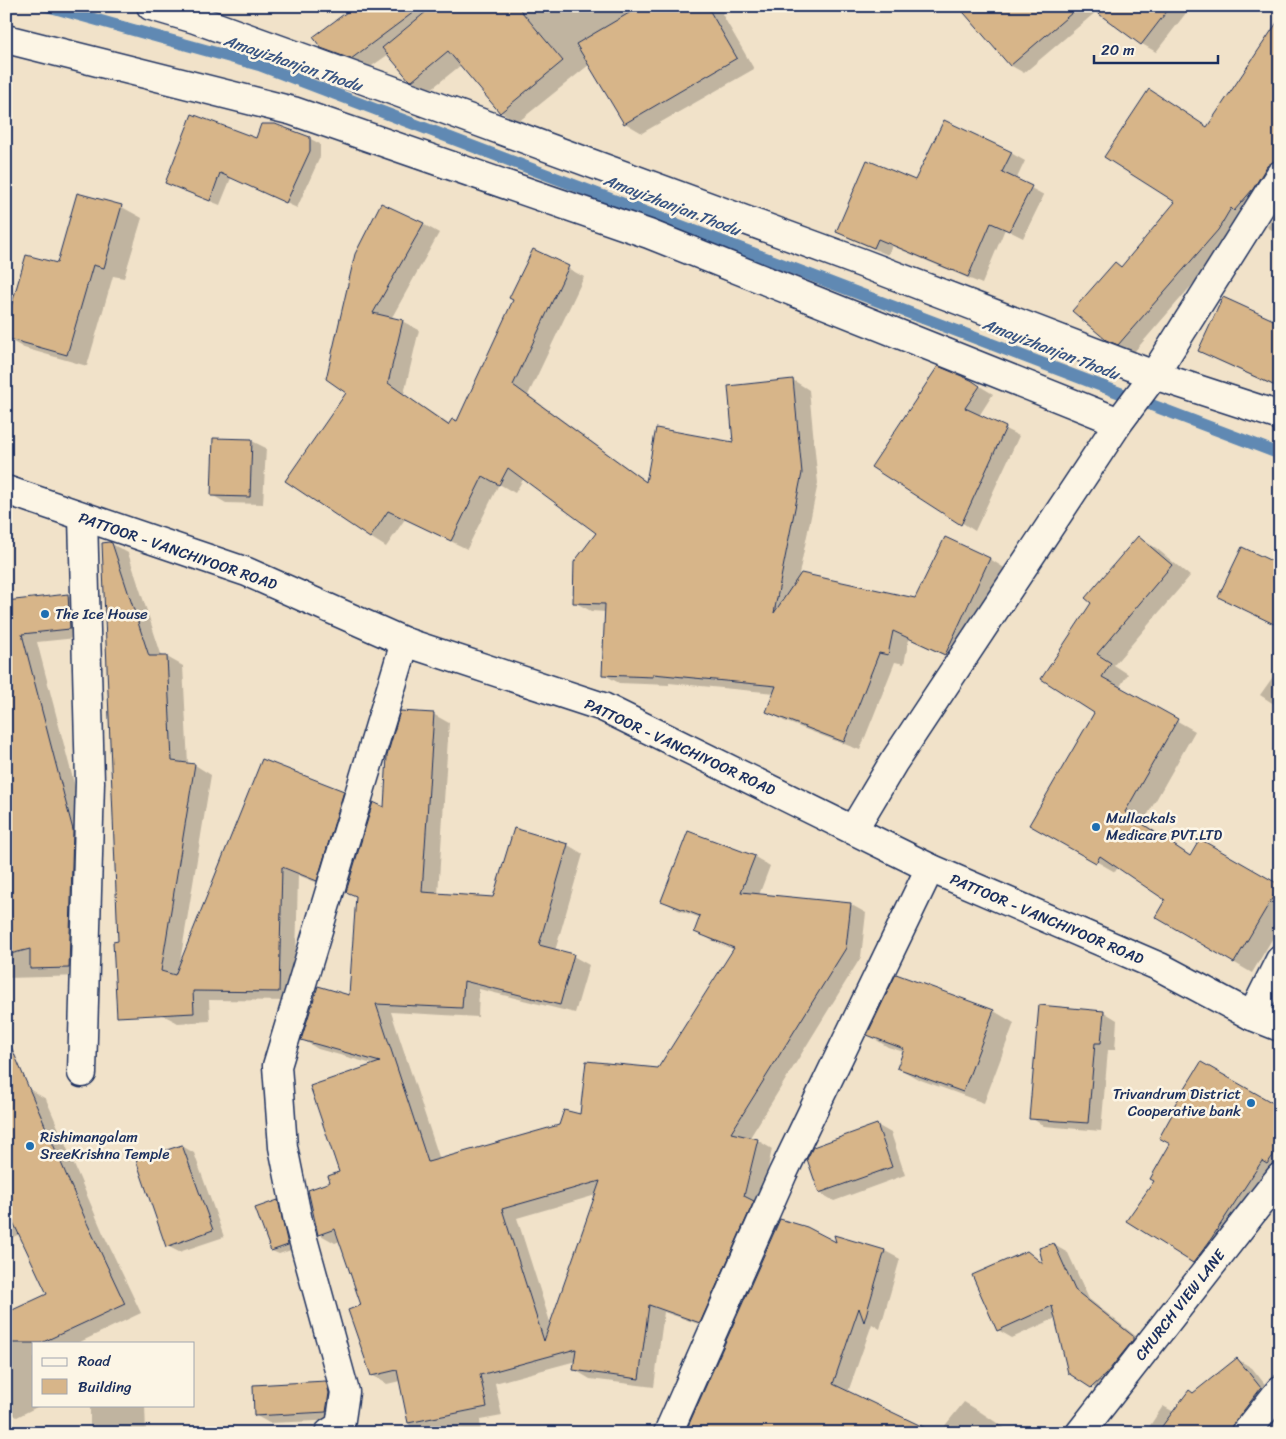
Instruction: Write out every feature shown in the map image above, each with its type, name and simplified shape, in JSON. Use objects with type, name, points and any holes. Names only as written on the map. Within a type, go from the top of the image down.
[{"type":"street","points":[[151,6],[203,13],[380,86],[853,260],[1154,375],[1280,416]]},
{"type":"street","points":[[6,39],[293,111],[658,238],[1119,422]]},
{"type":"street","points":[[853,830],[893,762],[1119,422],[1154,375],[1280,175]]},
{"type":"street","name":"PATTOOR - VANCHIYOOR ROAD","points":[[6,490],[247,572],[405,642],[603,707],[930,868],[1160,967],[1252,1016],[1280,1027]]},
{"type":"street","points":[[82,1073],[90,782],[83,517]]},
{"type":"street","points":[[329,1433],[340,1426],[345,1392],[296,1212],[283,1147],[277,1066],[405,642]]},
{"type":"street","points":[[668,1433],[783,1173],[930,868]]},
{"type":"street","points":[[1252,1016],[1280,960]]},
{"type":"street","name":"CHURCH VIEW LANE","points":[[1080,1433],[1280,1177]]},
{"type":"street","points":[[1246,1433],[1280,1390]]},
{"type":"building","points":[[355,6],[422,6],[351,59],[321,48],[313,37]]},
{"type":"building","points":[[433,6],[517,6],[563,61],[500,113],[448,51],[412,81],[409,80],[382,48]]},
{"type":"building","points":[[641,6],[707,6],[737,58],[624,124],[576,44]]},
{"type":"building","points":[[958,6],[1080,6],[1010,66]]},
{"type":"building","points":[[1088,6],[1171,6],[1141,45]]},
{"type":"building","points":[[1280,18],[1280,157],[1267,166],[1253,189],[1234,211],[1231,208],[1218,230],[1118,345],[1106,340],[1072,311],[1115,262],[1121,267],[1175,202],[1104,157],[1149,89],[1207,127]]},
{"type":"building","points":[[192,114],[256,138],[261,124],[275,124],[310,137],[310,151],[286,203],[220,173],[210,201],[165,183]]},
{"type":"building","points":[[944,120],[1012,152],[1002,172],[1032,186],[1009,231],[991,223],[968,277],[878,239],[874,248],[836,232],[867,160],[915,180]]},
{"type":"building","points":[[77,193],[122,205],[104,268],[93,265],[67,355],[6,338],[6,324],[26,255],[57,263]]},
{"type":"building","points":[[381,203],[424,223],[373,313],[403,320],[388,383],[448,425],[452,419],[457,421],[513,300],[509,298],[533,249],[569,266],[513,385],[646,482],[656,428],[733,442],[728,386],[793,379],[802,473],[774,613],[801,573],[915,598],[945,537],[990,558],[945,655],[893,631],[888,655],[879,653],[844,742],[766,712],[776,686],[653,674],[653,677],[602,675],[605,604],[573,603],[574,562],[596,533],[508,468],[499,485],[483,476],[451,541],[388,511],[370,538],[285,481],[346,393],[326,379],[355,254]]},
{"type":"building","points":[[1223,297],[1280,323],[1280,388],[1198,351]]},
{"type":"building","points":[[938,366],[971,380],[980,386],[965,408],[1006,427],[961,525],[871,467]]},
{"type":"building","points":[[213,438],[252,439],[250,497],[211,496]]},
{"type":"building","points":[[1138,536],[1172,565],[1097,654],[1111,663],[1102,677],[1178,719],[1125,812],[1190,856],[1200,839],[1280,885],[1234,963],[1155,917],[1165,900],[1100,856],[1096,863],[1029,825],[1094,713],[1041,679],[1091,603],[1085,598]]},
{"type":"building","points":[[102,543],[112,543],[149,656],[167,656],[172,761],[195,764],[161,971],[175,975],[262,759],[344,791],[317,881],[282,867],[279,992],[193,991],[194,1013],[117,1017],[113,942],[118,941]]},
{"type":"building","points":[[1242,547],[1280,565],[1280,627],[1218,597]]},
{"type":"building","points":[[68,594],[70,629],[22,634],[73,830],[69,968],[30,969],[30,949],[6,955],[6,601]]},
{"type":"building","points":[[400,711],[434,713],[422,892],[493,897],[514,828],[568,844],[539,945],[574,954],[560,1005],[464,981],[462,1008],[376,1004],[428,1162],[559,1125],[564,1110],[580,1114],[586,1061],[658,1068],[734,948],[694,932],[700,916],[661,901],[688,831],[755,856],[741,892],[851,903],[846,948],[731,1133],[758,1139],[744,1196],[754,1201],[700,1323],[649,1305],[639,1379],[573,1370],[576,1349],[480,1375],[487,1407],[408,1423],[397,1370],[371,1376],[348,1310],[361,1305],[335,1229],[318,1235],[308,1190],[330,1182],[328,1176],[339,1172],[310,1086],[380,1062],[301,1040],[318,986],[349,995],[356,896],[346,892],[373,802],[384,807],[387,756]],"holes":[[[600,1181],[544,1341],[502,1209]]]},
{"type":"building","points":[[896,974],[994,1010],[963,1092],[897,1068],[904,1049],[867,1035]]},
{"type":"building","points":[[1039,1005],[1104,1011],[1101,1043],[1095,1043],[1088,1123],[1029,1119]]},
{"type":"building","points":[[6,1035],[87,1223],[125,1304],[43,1342],[6,1343],[6,1313],[47,1294],[6,1207]]},
{"type":"building","points":[[1201,1062],[1280,1107],[1280,1146],[1267,1164],[1262,1161],[1193,1263],[1126,1221],[1154,1181],[1150,1179],[1170,1144],[1159,1138],[1174,1111],[1172,1109]]},
{"type":"building","points":[[877,1124],[892,1167],[819,1193],[807,1159],[813,1147]]},
{"type":"building","points":[[182,1145],[213,1230],[166,1247],[136,1160]]},
{"type":"building","points":[[278,1200],[288,1245],[271,1251],[255,1208]]},
{"type":"building","points":[[780,1219],[807,1227],[836,1242],[834,1235],[885,1250],[864,1322],[859,1308],[833,1384],[936,1433],[685,1433]]},
{"type":"building","points":[[1054,1243],[1075,1290],[1133,1336],[1133,1340],[1106,1374],[1091,1388],[1068,1373],[1052,1306],[997,1331],[972,1275],[1027,1251],[1043,1264],[1039,1248]]},
{"type":"building","points":[[1237,1358],[1261,1388],[1234,1423],[1230,1433],[1157,1433],[1189,1390],[1193,1393]]},
{"type":"building","points":[[326,1381],[329,1393],[326,1412],[254,1416],[253,1385]]},
{"type":"waterway","name":"Amayizhanjan Thodu","points":[[47,6],[259,65],[1280,454]]},
{"type":"place","name":"The Ice House","points":[[45,614]]},
{"type":"place","name":"Mullackals Medicare PVT.LTD","points":[[1096,827]]},
{"type":"place","name":"Trivandrum District Cooperative bank","points":[[1251,1103]]},
{"type":"place","name":"Rishimangalam SreeKrishna Temple","points":[[30,1146]]}]
